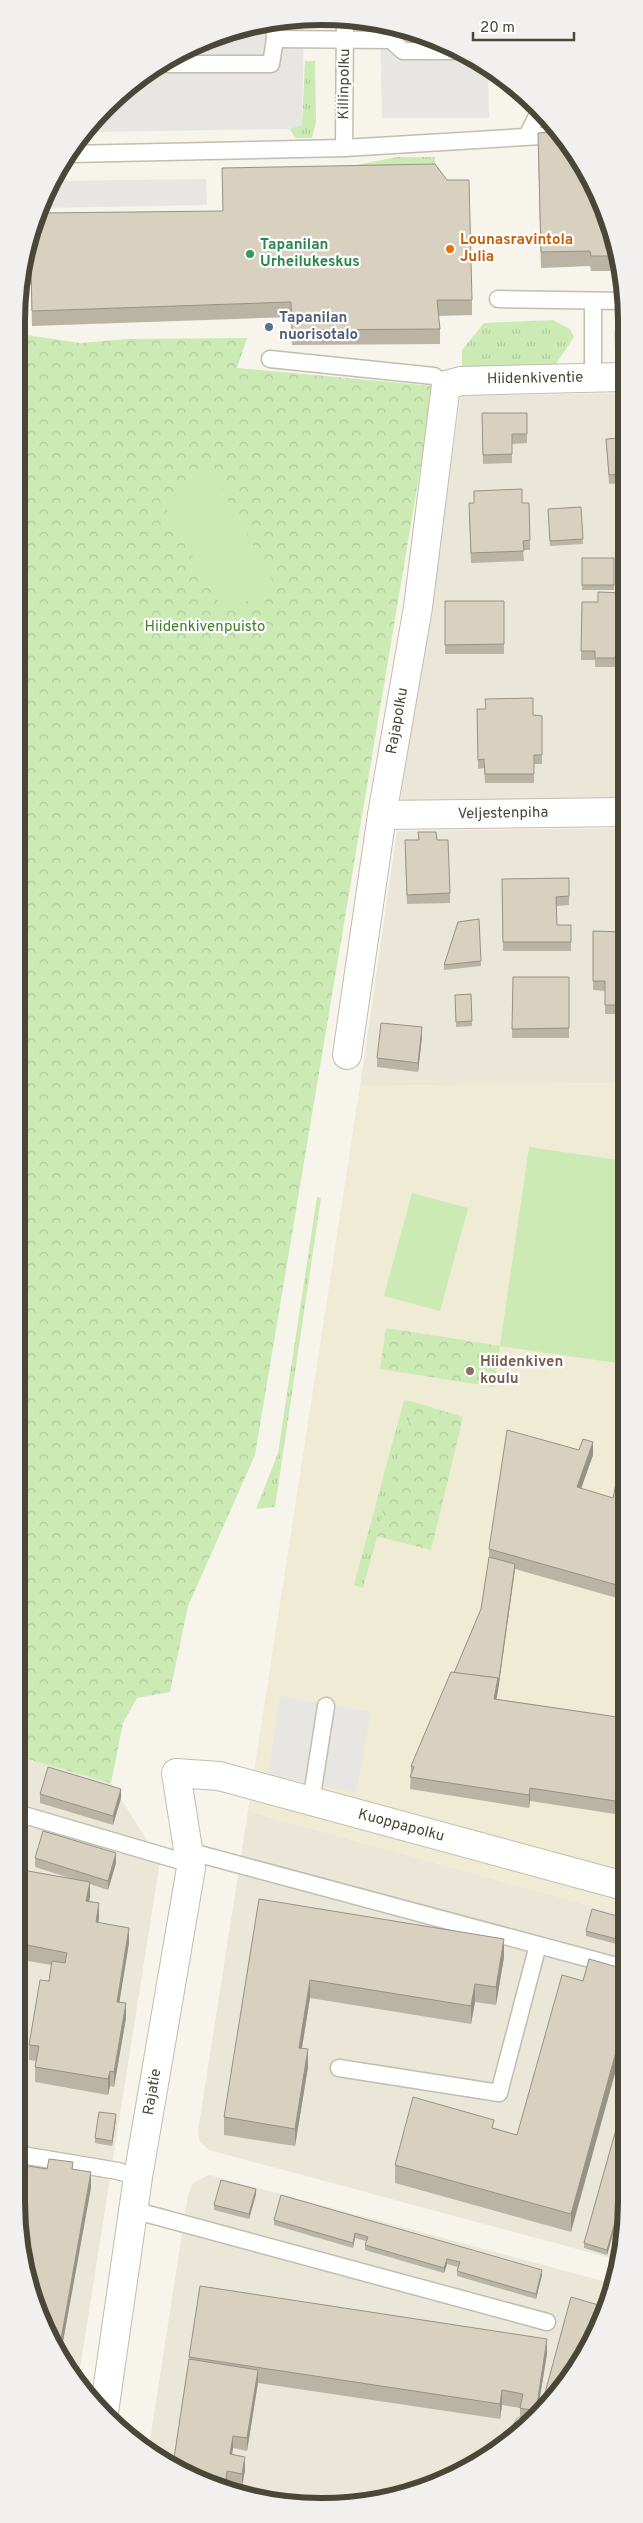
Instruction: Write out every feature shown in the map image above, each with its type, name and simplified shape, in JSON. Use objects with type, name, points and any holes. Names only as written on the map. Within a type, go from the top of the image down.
[{"type":"street","name":"Hiidenkiventie","points":[[446,386],[461,381],[618,377]]},
{"type":"street","name":"Rajapolku","points":[[347,1055],[382,815],[418,607],[446,386]]},
{"type":"street","name":"Veljestenpiha","points":[[382,815],[618,812]]},
{"type":"street","name":"Kuoppapolku","points":[[176,1773],[219,1776],[618,1884]]},
{"type":"street","name":"Rajatie","points":[[105,2404],[138,2177],[190,1857],[176,1773]]},
{"type":"lane","name":"Killinpolku","points":[[344,148],[345,26]]},
{"type":"lane","points":[[175,64],[271,64],[274,32],[346,40],[390,34],[403,51],[442,51]]},
{"type":"lane","points":[[527,136],[536,118]]},
{"type":"lane","points":[[77,154],[344,148],[552,135]]},
{"type":"lane","points":[[498,299],[617,301]]},
{"type":"lane","points":[[593,301],[593,378]]},
{"type":"lane","points":[[270,359],[434,376],[446,386]]},
{"type":"lane","points":[[311,1802],[326,1706]]},
{"type":"lane","points":[[25,1815],[618,1966]]},
{"type":"lane","points":[[339,2068],[499,2093],[538,1945]]},
{"type":"lane","points":[[25,2156],[118,2171],[138,2177]]},
{"type":"lane","points":[[133,2210],[547,2322]]},
{"type":"shaded area","points":[[304,26],[302,125],[290,129],[94,132],[112,112],[141,86],[190,56],[245,35]]},
{"type":"shaded area","points":[[380,31],[398,35],[435,48],[470,65],[488,76],[489,118],[382,118]]},
{"type":"shaded area","points":[[206,179],[207,205],[48,208],[61,181]]},
{"type":"shaded area","points":[[618,393],[618,798],[400,801],[461,396]]},
{"type":"shaded area","points":[[618,828],[618,1083],[360,1086],[397,831]]},
{"type":"shaded area","name":"Hiidenkiven koulu","points":[[618,1083],[618,1913],[248,1811],[360,1086]]},
{"type":"shaded area","points":[[280,1696],[371,1712],[356,1793],[268,1775]]},
{"type":"shaded area","points":[[25,1758],[111,1783],[160,1861],[79,2372],[56,2333],[41,2297],[31,2259],[26,2221]]},
{"type":"shaded area","points":[[248,1811],[618,1913],[618,2202],[612,2258],[209,2150],[200,2142],[198,2131]]},
{"type":"shaded area","points":[[209,2175],[607,2282],[587,2333],[557,2382],[517,2424],[502,2437],[470,2458],[417,2482],[398,2488],[360,2495],[322,2498],[302,2497],[245,2488],[190,2467],[150,2443],[188,2195],[193,2183]]},
{"type":"green space","points":[[305,61],[315,61],[316,122],[312,138],[295,138],[290,129],[302,124]]},
{"type":"green space","points":[[397,157],[435,157],[435,180],[337,169]]},
{"type":"green space","points":[[553,320],[570,329],[574,337],[555,365],[462,368],[462,350],[484,323]]},
{"type":"green space","points":[[618,326],[618,354],[615,351],[614,332]]},
{"type":"green space","name":"Hiidenkivenpuisto","points":[[25,335],[80,343],[127,339],[247,338],[237,368],[434,386],[255,1455],[188,1606],[170,1692],[137,1698],[123,1723],[111,1783],[25,1758]]},
{"type":"green space","points":[[212,471],[275,585],[225,613],[161,499]]},
{"type":"green space","points":[[529,1147],[618,1160],[618,1363],[500,1346]]},
{"type":"green space","points":[[412,1193],[468,1208],[440,1311],[384,1296]]},
{"type":"green space","points":[[317,1197],[321,1198],[275,1507],[256,1509],[278,1453]]},
{"type":"green space","points":[[386,1328],[500,1346],[494,1387],[380,1369]]},
{"type":"green space","points":[[404,1400],[414,1402],[363,1588],[354,1585]]},
{"type":"green space","points":[[414,1402],[463,1417],[431,1550],[376,1536]]},
{"type":"building","points":[[550,132],[578,173],[595,208],[610,256],[591,256],[590,251],[541,252],[538,133]]},
{"type":"building","name":"Tapanilan Urheilukeskus","points":[[435,164],[447,180],[469,180],[472,300],[437,300],[440,329],[292,330],[291,302],[32,311],[30,269],[35,245],[46,213],[223,211],[222,168]]},
{"type":"building","points":[[482,413],[527,413],[527,434],[512,434],[512,454],[483,455]]},
{"type":"building","points":[[618,438],[618,474],[609,475],[606,439]]},
{"type":"building","points":[[522,489],[522,503],[529,503],[530,540],[523,541],[524,551],[471,553],[469,503],[474,503],[474,491]]},
{"type":"building","points":[[581,507],[583,539],[550,541],[548,509]]},
{"type":"building","points":[[582,558],[614,558],[614,585],[582,585]]},
{"type":"building","points":[[598,592],[618,593],[618,658],[595,658],[595,651],[581,651],[582,602],[598,602]]},
{"type":"building","points":[[445,601],[504,601],[504,644],[445,645]]},
{"type":"building","points":[[533,698],[533,715],[542,716],[542,755],[534,755],[534,774],[485,774],[484,759],[478,760],[477,709],[486,709],[485,699]]},
{"type":"building","points":[[418,832],[436,832],[437,840],[448,840],[450,893],[407,895],[405,840],[419,840]]},
{"type":"building","points":[[569,878],[569,896],[556,897],[557,925],[571,925],[571,942],[503,942],[502,879]]},
{"type":"building","points":[[479,919],[481,961],[444,965],[458,922]]},
{"type":"building","points":[[593,931],[618,932],[618,1005],[605,1005],[605,981],[593,981]]},
{"type":"building","points":[[513,977],[569,977],[569,1028],[512,1029]]},
{"type":"building","points":[[471,994],[472,1021],[456,1022],[455,995]]},
{"type":"building","points":[[381,1023],[422,1027],[418,1063],[377,1058]]},
{"type":"building","points":[[507,1430],[579,1450],[583,1439],[593,1442],[577,1487],[613,1498],[618,1473],[618,1585],[489,1549]]},
{"type":"building","points":[[489,1557],[515,1564],[498,1686],[498,1678],[454,1673],[481,1609]]},
{"type":"building","points":[[451,1672],[498,1678],[494,1699],[618,1717],[618,1801],[530,1788],[529,1795],[410,1777],[414,1767],[411,1766]]},
{"type":"building","points":[[48,1767],[121,1789],[113,1816],[40,1794]]},
{"type":"building","points":[[43,1831],[116,1853],[108,1881],[35,1858]]},
{"type":"building","points":[[25,1870],[90,1882],[86,1901],[99,1903],[96,1922],[129,1928],[117,2002],[126,2003],[114,2072],[110,2071],[108,2079],[35,2067],[39,2046],[29,2045],[40,1980],[49,1981],[52,1961],[65,1963],[67,1953],[25,1945]]},
{"type":"building","points":[[259,1899],[504,1939],[496,1987],[475,1984],[471,2006],[310,1980],[299,2048],[308,2049],[295,2129],[224,2117]]},
{"type":"building","points":[[592,1909],[618,1916],[618,1939],[586,1931]]},
{"type":"building","points":[[589,1959],[618,1967],[618,2045],[571,2214],[395,2165],[413,2097],[494,2120],[492,2128],[517,2135],[562,1975],[583,1981]]},
{"type":"building","points":[[99,2112],[116,2114],[112,2141],[95,2138]]},
{"type":"building","points":[[618,2122],[617,2213],[607,2250],[584,2243]]},
{"type":"building","points":[[49,2159],[73,2162],[72,2169],[91,2172],[61,2342],[48,2315],[35,2278],[26,2221],[25,2183],[28,2166],[47,2169]]},
{"type":"building","points":[[221,2180],[256,2189],[249,2214],[214,2205]]},
{"type":"building","points":[[281,2195],[542,2270],[536,2294],[457,2271],[460,2262],[447,2259],[444,2268],[365,2245],[368,2237],[355,2233],[353,2243],[274,2220]]},
{"type":"building","points":[[200,2286],[547,2339],[537,2405],[532,2410],[520,2408],[523,2394],[502,2390],[500,2404],[189,2357]]},
{"type":"building","points":[[571,2297],[599,2305],[578,2350],[557,2382],[544,2397]]},
{"type":"building","points":[[189,2359],[258,2370],[247,2438],[233,2436],[230,2454],[245,2457],[242,2474],[227,2471],[226,2482],[174,2459]]},
{"type":"place","name":"Lounasravintola Julia","points":[[450,249]]},
{"type":"place","name":"Tapanilan Urheilukeskus","points":[[250,254]]},
{"type":"place","name":"Tapanilan nuorisotalo","points":[[269,327]]},
{"type":"place","name":"Hiidenkiven koulu","points":[[470,1371]]}]
